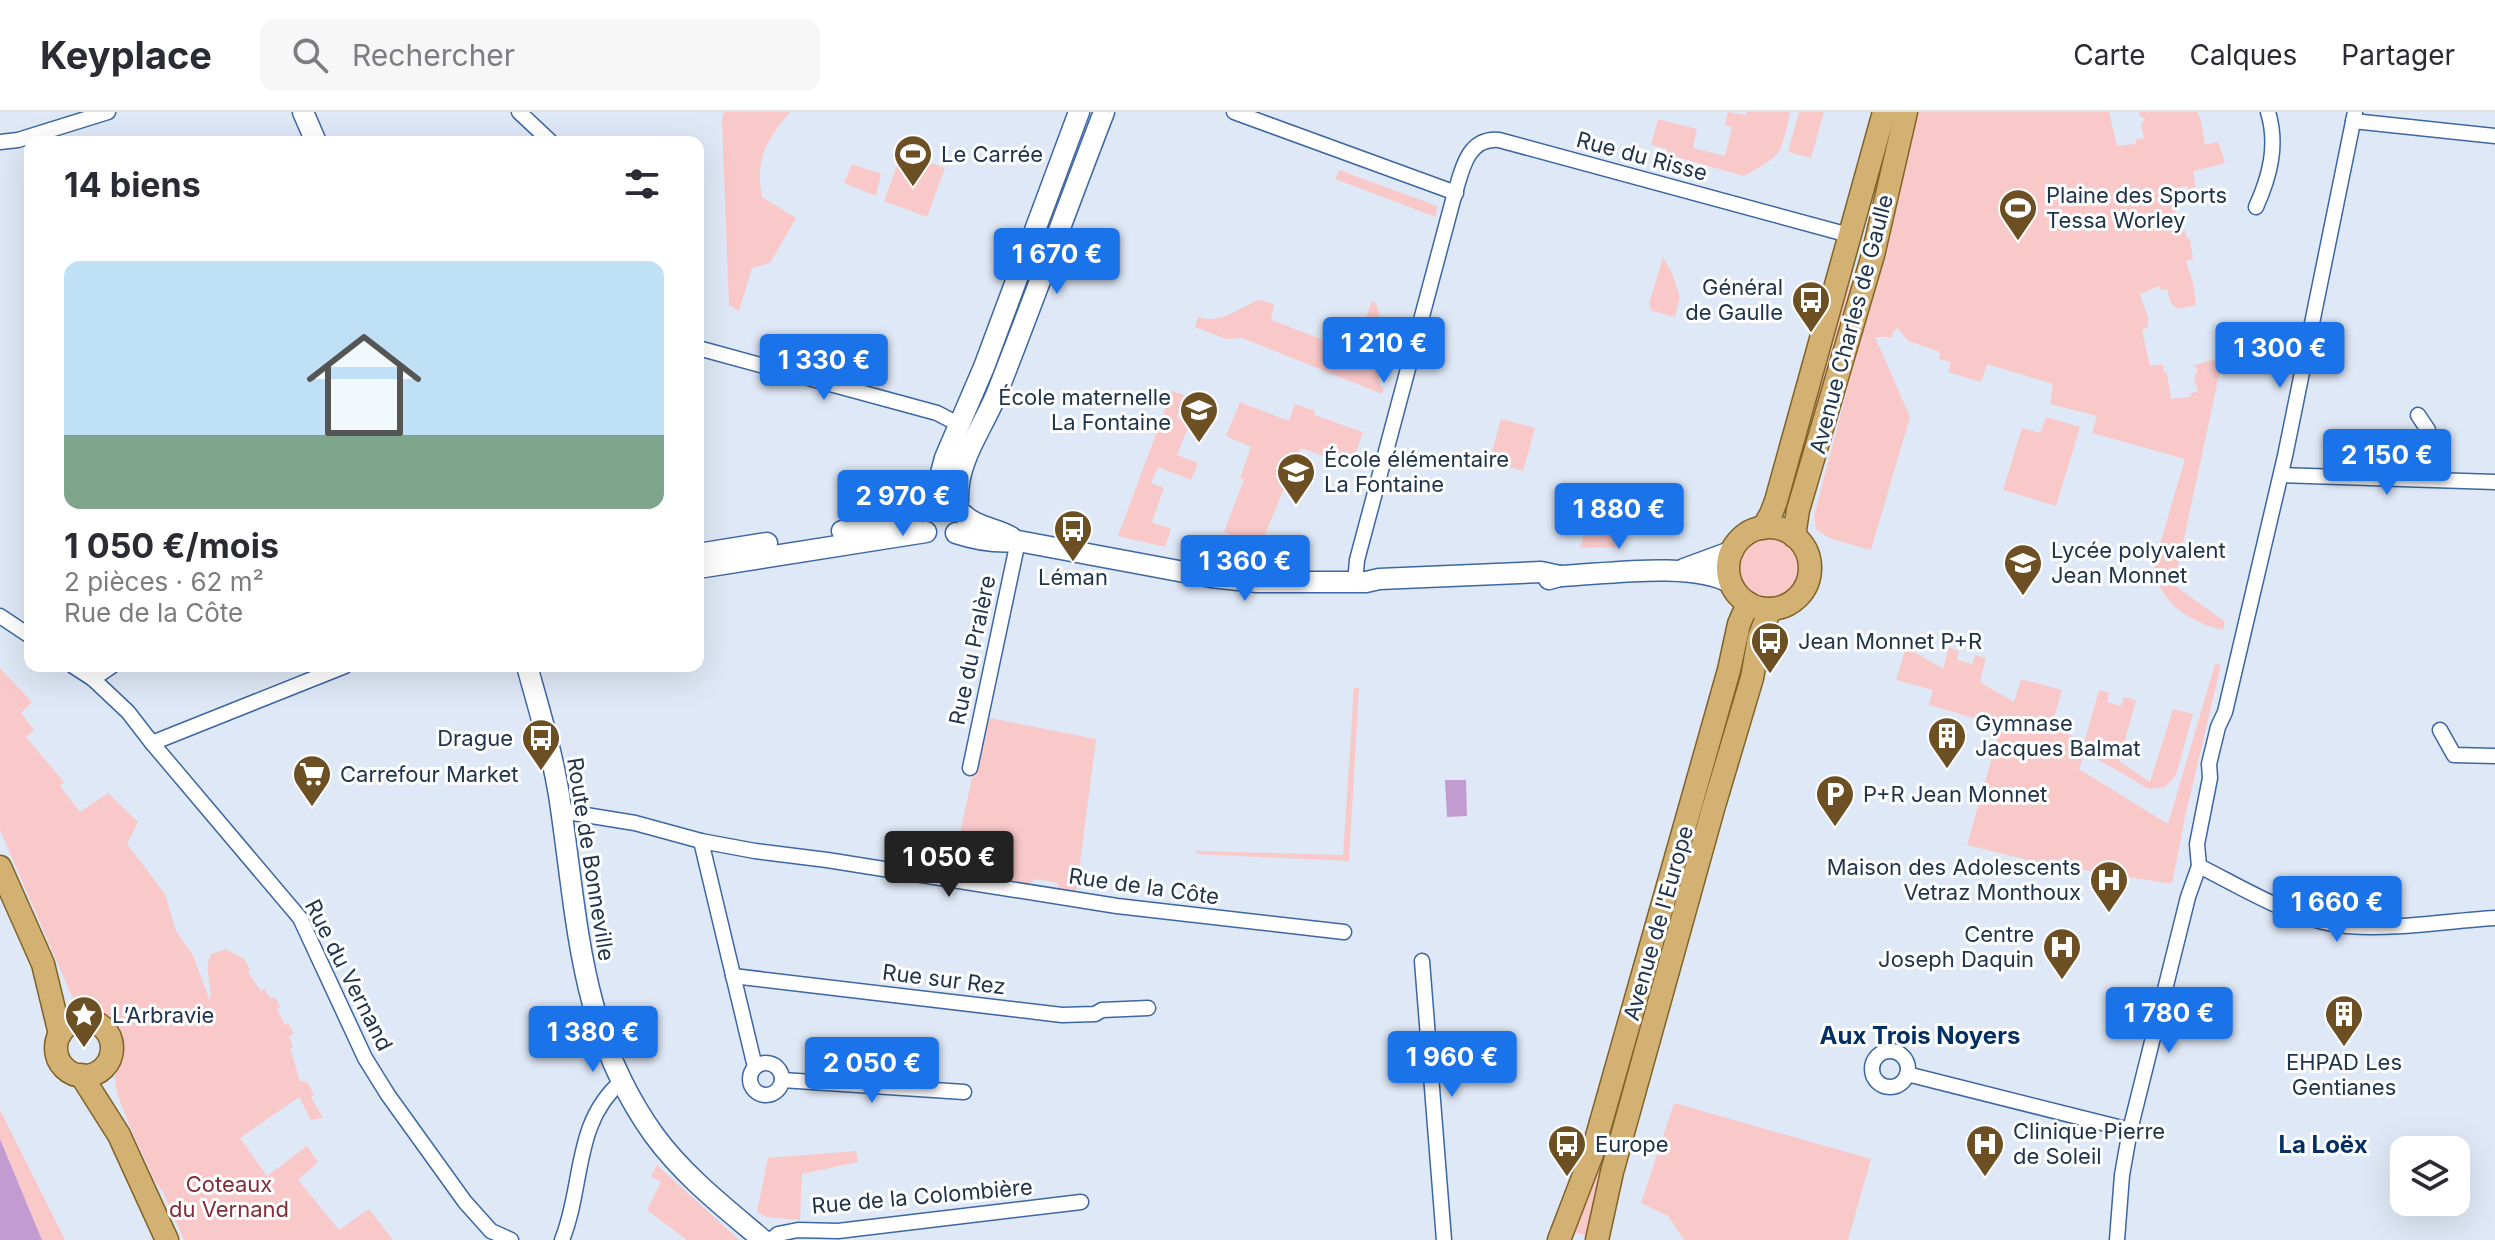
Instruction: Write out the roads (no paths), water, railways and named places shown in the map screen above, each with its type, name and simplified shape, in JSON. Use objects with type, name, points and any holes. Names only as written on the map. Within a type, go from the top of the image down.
[{"type":"main road","name":"Avenue Charles de Gaulle","points":[[1763,528],[1776,501],[1884,112]]},
{"type":"main road","name":"Avenue Charles de Gaulle","points":[[1794,536],[1798,510],[1875,244],[1906,112]]},
{"type":"main road","points":[[1849,235],[1851,249],[1875,244]]},
{"type":"main road","points":[[1763,528],[1783,530],[1794,536],[1808,553],[1810,570],[1804,590],[1794,601],[1782,607],[1770,609],[1748,603],[1731,583],[1728,567],[1733,551],[1743,537],[1763,528]]},
{"type":"main road","name":"Avenue de l'Europe","points":[[1559,1240],[1592,1154],[1729,670],[1739,624],[1748,603]]},
{"type":"main road","name":"Avenue de l'Europe","points":[[1597,1240],[1620,1142],[1752,678],[1759,638],[1770,609]]},
{"type":"main road","points":[[0,867],[43,964],[60,1034]]},
{"type":"main road","points":[[43,964],[84,1020]]},
{"type":"main road","points":[[84,1020],[100,1025],[110,1038],[111,1054],[103,1068],[93,1074],[81,1075],[69,1071],[58,1059],[56,1046],[60,1034],[70,1023],[84,1020]]},
{"type":"main road","points":[[103,1068],[119,1135]]},
{"type":"main road","points":[[81,1075],[119,1135],[167,1240]]},
{"type":"street","points":[[31,136],[108,112]]},
{"type":"street","points":[[303,112],[313,136]]},
{"type":"street","points":[[519,112],[545,136]]},
{"type":"street","points":[[935,495],[945,458],[984,367],[1079,112]]},
{"type":"street","points":[[704,553],[901,520],[922,522],[941,538],[959,516],[958,487],[967,454],[997,392],[1104,112]]},
{"type":"street","points":[[1234,112],[1456,193]]},
{"type":"street","points":[[2256,207],[2274,145],[2273,126],[2268,112]]},
{"type":"street","points":[[2117,1240],[2122,1175],[2130,1130],[2188,897],[2199,866],[2197,844],[2210,778],[2209,764],[2225,712],[2281,475],[2354,116],[2495,136]]},
{"type":"street","points":[[0,142],[24,138]]},
{"type":"street","name":"Rue du Risse","points":[[1361,582],[1357,560],[1456,193],[1470,151],[1478,143],[1494,139],[1849,235]]},
{"type":"street","points":[[704,350],[937,413],[960,425]]},
{"type":"street","points":[[2418,415],[2428,430],[2426,479]]},
{"type":"street","points":[[2281,475],[2495,482]]},
{"type":"street","points":[[922,522],[925,501],[935,495],[946,494],[959,516],[992,541],[1018,541],[1211,577],[1257,582],[1361,582],[1380,586],[1541,581],[1560,576],[1681,570],[1719,577],[1731,583]]},
{"type":"street","points":[[704,567],[922,522]]},
{"type":"street","name":"Rue du Pralère","points":[[970,768],[1018,541]]},
{"type":"street","points":[[1681,570],[1733,551]]},
{"type":"street","points":[[0,616],[24,632]]},
{"type":"street","name":"Rue du Vernand","points":[[82,672],[128,712],[300,918],[365,1058],[388,1095],[472,1211],[491,1231],[511,1240]]},
{"type":"street","points":[[93,679],[103,672]]},
{"type":"street","points":[[152,743],[330,672]]},
{"type":"street","name":"Route de Bonneville","points":[[529,672],[551,759],[585,978],[600,1034],[622,1081],[655,1135],[683,1170],[763,1240]]},
{"type":"street","points":[[2440,730],[2454,755],[2495,756]]},
{"type":"street","name":"Rue de la Côte","points":[[561,811],[635,823],[701,841],[755,851],[1117,906],[1344,932]]},
{"type":"street","points":[[701,841],[755,1067]]},
{"type":"street","points":[[945,879],[953,848]]},
{"type":"street","points":[[2199,866],[2290,910],[2334,924],[2383,926],[2495,918]]},
{"type":"street","points":[[1422,961],[1444,1240]]},
{"type":"street","name":"Rue sur Rez","points":[[733,976],[1062,1015],[1148,1008]]},
{"type":"street","points":[[764,1063],[780,1071],[781,1087],[774,1094],[765,1096],[753,1090],[750,1075],[755,1067],[764,1063]]},
{"type":"street","points":[[1907,1074],[2130,1130]]},
{"type":"street","points":[[782,1080],[964,1092]]},
{"type":"street","points":[[562,1240],[588,1129],[604,1100],[622,1081]]},
{"type":"street","name":"Rue de la Colombière","points":[[771,1240],[778,1234],[798,1230],[838,1231],[1081,1202]]},
{"type":"place","name":"Le Carrée","points":[[913,188]]},
{"type":"place","name":"Plaine des Sports Tessa Worley","points":[[2018,242]]},
{"type":"place","name":"Général de Gaulle","points":[[1811,334]]},
{"type":"place","name":"École maternelle La Fontaine","points":[[1199,444]]},
{"type":"place","name":"École élémentaire La Fontaine","points":[[1296,506]]},
{"type":"place","name":"Léman","points":[[1073,563]]},
{"type":"place","name":"Lycée polyvalent Jean Monnet","points":[[2023,597]]},
{"type":"place","name":"Jean Monnet P+R","points":[[1770,675]]},
{"type":"place","name":"Gymnase Jacques Balmat","points":[[1947,770]]},
{"type":"place","name":"Drague","points":[[541,772]]},
{"type":"place","name":"Carrefour Market","points":[[312,808]]},
{"type":"place","name":"P+R Jean Monnet","points":[[1835,828]]},
{"type":"place","name":"Maison des Adolescents Vetraz Monthoux","points":[[2109,914]]},
{"type":"place","name":"Centre Joseph Daquin","points":[[2062,981]]},
{"type":"place","name":"EHPAD Les Gentianes","points":[[2344,1048]]},
{"type":"place","name":"L’Arbravie","points":[[84,1049]]},
{"type":"place","name":"Europe","points":[[1567,1178]]},
{"type":"place","name":"Clinique Pierre de Soleil","points":[[1985,1178]]},
{"type":"district","name":"Aux Trois Noyers","points":[[1920,1036]]},
{"type":"district","name":"La Loëx","points":[[2323,1145]]},
{"type":"park label","name":"Coteaux du Vernand","points":[[229,1196]]}]
